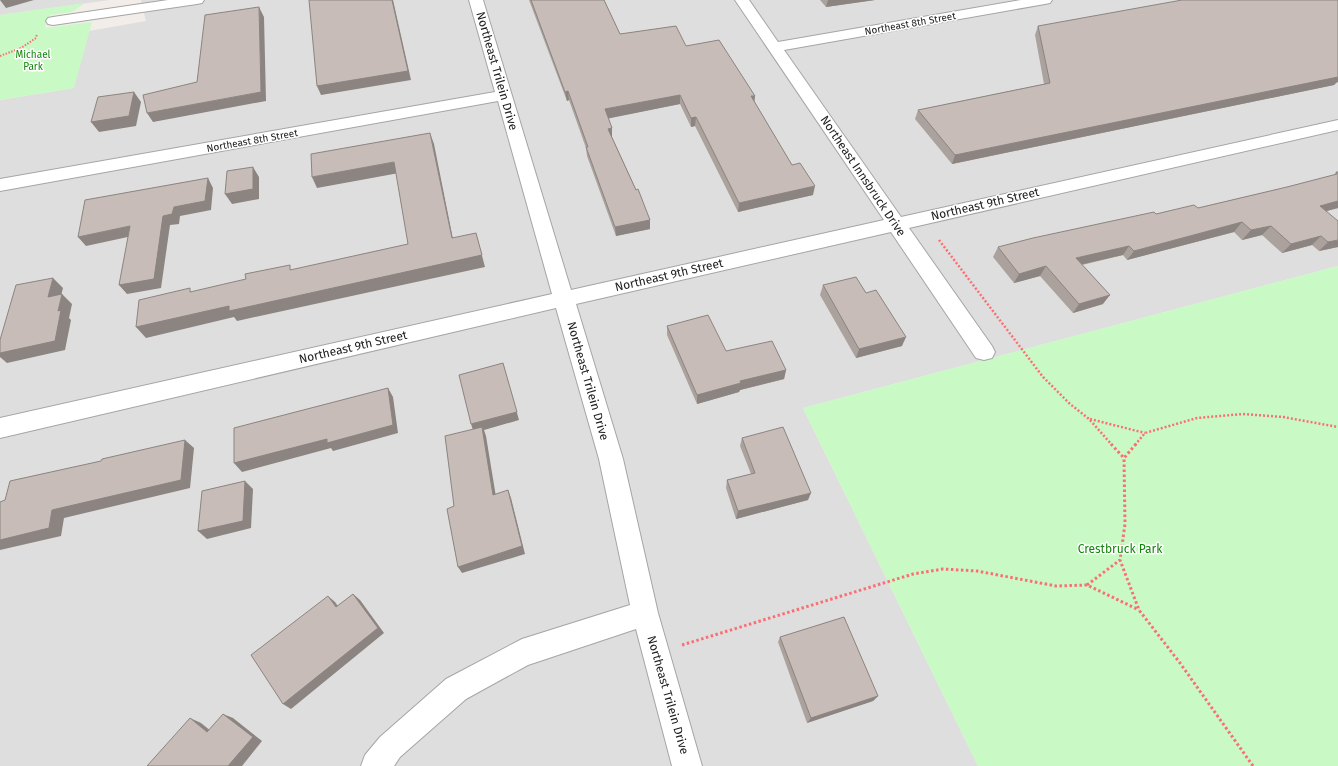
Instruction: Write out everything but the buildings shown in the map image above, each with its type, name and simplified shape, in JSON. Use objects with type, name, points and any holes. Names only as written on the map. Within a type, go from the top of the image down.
[{"type":"street","points":[[99,0],[108,13]]},
{"type":"street","points":[[53,21],[197,0]]},
{"type":"street","name":"Northeast Trilein Drive","points":[[476,0],[610,458],[645,614],[688,766]]},
{"type":"street","name":"Northeast Innsbruck Drive","points":[[742,0],[984,352]]},
{"type":"street","name":"Northeast 8th Street","points":[[774,47],[1046,0]]},
{"type":"street","name":"Northeast 8th Street","points":[[0,185],[504,95]]},
{"type":"street","name":"Northeast 9th Street","points":[[0,428],[563,299],[1338,125]]},
{"type":"street","points":[[376,766],[390,747],[456,689],[522,652],[645,614]]},
{"type":"path","points":[[939,240],[1043,377],[1070,404],[1089,419],[1124,458]]},
{"type":"path","points":[[1089,419],[1145,433],[1198,418],[1243,414],[1283,417],[1338,427]]},
{"type":"path","points":[[1145,433],[1124,458],[1124,524],[1120,560],[1139,610],[1180,662],[1253,766]]},
{"type":"path","points":[[1086,585],[1120,560]]},
{"type":"path","points":[[656,654],[913,574],[943,569],[977,571],[1056,586],[1086,585],[1139,610]]},
{"type":"shaded area","points":[[0,0],[110,0],[0,15]]},
{"type":"shaded area","points":[[141,0],[1338,0],[1338,266],[803,408],[978,766],[0,766],[0,100],[73,88],[89,31],[146,21]]},
{"type":"green space","name":"Michael Park","points":[[85,3],[72,12],[50,15],[45,28],[92,22],[74,88],[0,100],[0,15]]},
{"type":"green space","name":"Crestbruck Park","points":[[1338,266],[1338,766],[978,766],[803,408]]}]
